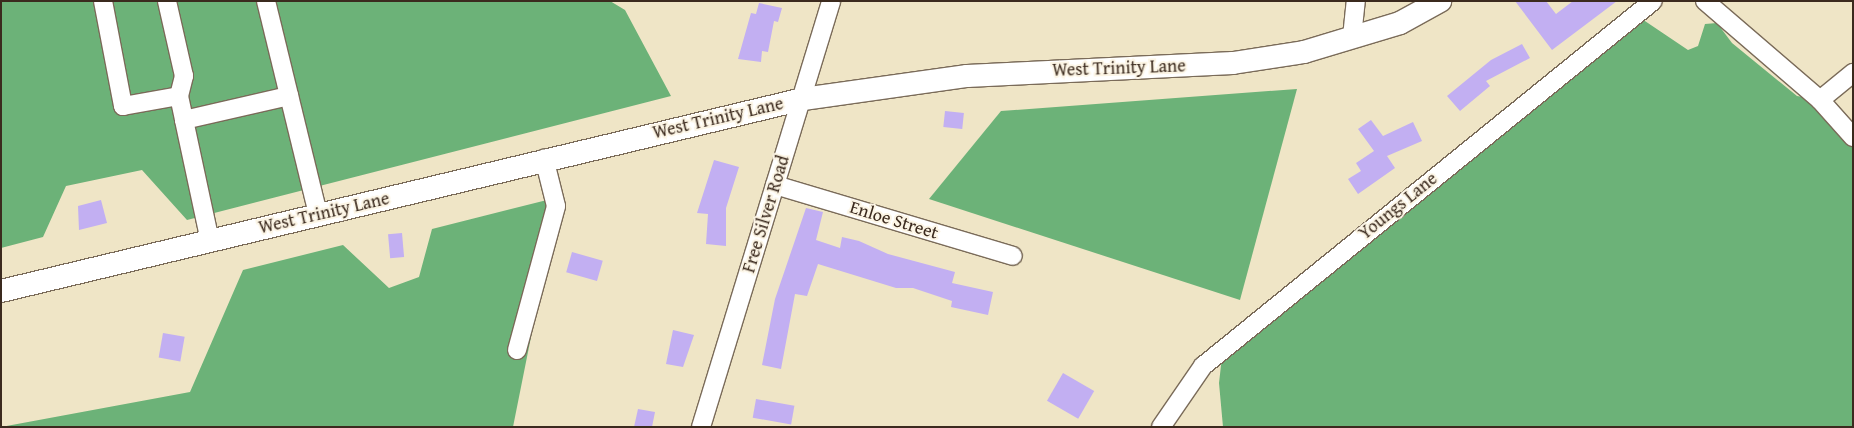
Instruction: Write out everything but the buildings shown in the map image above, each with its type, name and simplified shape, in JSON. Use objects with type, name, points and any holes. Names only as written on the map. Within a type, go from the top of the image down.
[{"type":"main road","name":"West Trinity Lane","points":[[1,291],[318,215],[544,158],[803,99],[967,76],[1233,63],[1304,52],[1400,23],[1440,1]]},
{"type":"street","points":[[103,1],[123,106],[179,96]]},
{"type":"street","points":[[167,1],[184,76],[179,96],[210,241]]},
{"type":"street","points":[[266,1],[318,215]]},
{"type":"street","name":"Free Silver Road","points":[[701,427],[803,99],[831,1]]},
{"type":"street","points":[[1352,37],[1356,1]]},
{"type":"street","points":[[1705,1],[1820,100],[1853,137]]},
{"type":"street","name":"Youngs Lane","points":[[1161,427],[1203,366],[1652,2]]},
{"type":"street","points":[[1820,100],[1853,73]]},
{"type":"street","points":[[184,120],[289,96]]},
{"type":"street","points":[[517,350],[556,206],[544,158]]},
{"type":"street","name":"Enloe Street","points":[[775,185],[1013,256]]},
{"type":"green space","points":[[1,1],[610,1],[625,10],[671,96],[187,220],[142,170],[66,186],[43,237],[1,248]]},
{"type":"green space","points":[[1636,15],[1688,50],[1698,46],[1705,24],[1717,23],[1732,43],[1797,96],[1820,100],[1853,137],[1853,427],[1223,427],[1219,383],[1223,348]]},
{"type":"green space","points":[[1297,89],[1240,300],[929,199],[1001,111]]},
{"type":"green space","points":[[559,197],[513,427],[1,427],[190,392],[243,270],[343,245],[389,288],[419,277],[432,229]]}]
